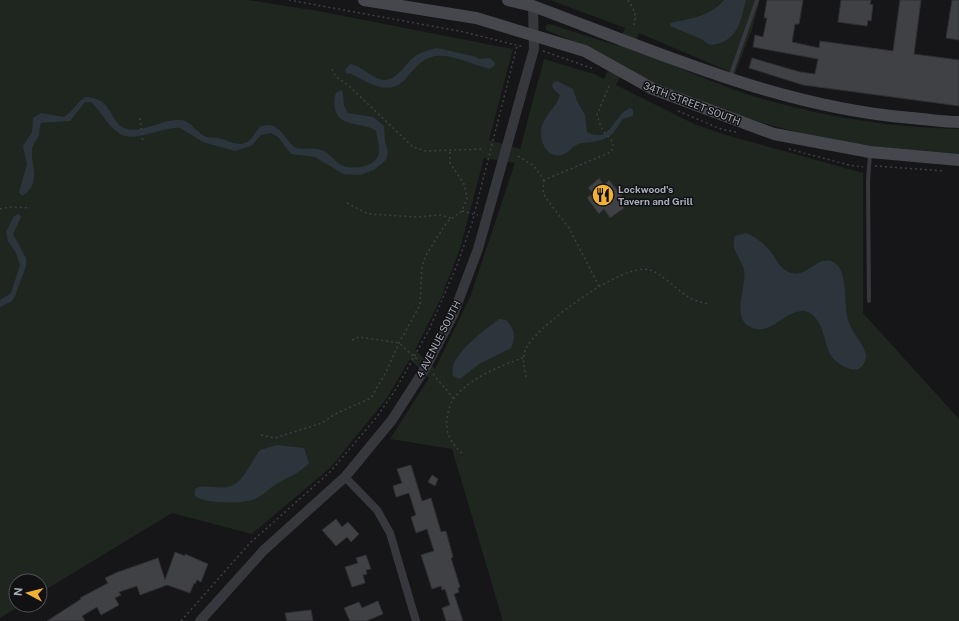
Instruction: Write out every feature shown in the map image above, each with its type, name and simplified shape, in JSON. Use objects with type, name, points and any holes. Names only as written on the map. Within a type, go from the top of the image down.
[{"type":"main road","name":"34TH STREET SOUTH","points":[[364,0],[476,18],[585,51],[653,89],[774,134],[870,152],[959,160]]},
{"type":"main road","points":[[508,0],[533,3],[730,79],[807,102],[880,115],[959,122]]},
{"type":"street","name":"4 AVENUE SOUTH","points":[[200,621],[264,550],[345,476],[392,420],[426,368],[452,315],[478,249],[487,219],[534,49],[533,3]]},
{"type":"street","points":[[345,476],[377,510],[390,533],[416,621]]},
{"type":"lane","points":[[730,79],[757,0]]},
{"type":"lane","points":[[869,301],[868,181],[870,152]]},
{"type":"path","points":[[182,621],[250,543],[329,473],[376,418],[396,389],[429,330],[458,265],[473,214],[516,46],[464,32],[289,0]]},
{"type":"path","points":[[628,0],[635,11],[636,20],[633,27]]},
{"type":"path","points":[[332,69],[336,76],[349,86],[413,146],[426,151],[450,152],[483,149]]},
{"type":"path","points":[[544,180],[611,152],[613,149],[613,141],[603,130],[597,115],[609,86]]},
{"type":"path","points":[[140,118],[143,143]]},
{"type":"path","points":[[261,435],[275,438],[322,423],[335,414],[371,398],[420,305],[422,266],[426,255],[447,222],[462,211],[467,198],[464,184],[450,163],[450,152]]},
{"type":"path","points":[[518,156],[534,166],[544,180],[543,192],[545,197],[569,228],[599,286]]},
{"type":"path","points":[[347,203],[368,214],[417,217],[440,216],[453,219]]},
{"type":"path","points":[[0,209],[10,207],[30,208]]},
{"type":"path","points":[[462,211],[487,219]]},
{"type":"path","points":[[526,377],[523,358],[527,345],[541,330],[599,286],[637,270],[650,270],[690,299],[707,304]]},
{"type":"path","points":[[352,340],[359,336],[399,343],[438,378],[454,399]]},
{"type":"path","points":[[462,453],[451,441],[446,427],[450,406],[457,394],[482,375],[504,364],[523,358]]},
{"type":"shaded area","points":[[0,0],[248,0],[318,11],[513,49],[489,140],[520,149],[544,59],[594,74],[604,79],[612,61],[590,48],[546,30],[546,26],[548,24],[553,25],[618,46],[625,28],[550,0],[760,0],[752,29],[735,74],[639,33],[632,50],[743,93],[783,105],[833,116],[883,124],[959,129],[959,154],[862,145],[768,124],[707,105],[644,79],[624,68],[616,85],[694,124],[726,135],[863,173],[863,313],[959,419],[959,621],[503,621],[452,449],[390,439],[429,378],[410,359],[387,398],[331,467],[252,534],[172,513],[48,588],[48,573],[8,573],[8,613],[0,618]],"holes":[[[484,158],[515,163],[470,297],[435,369],[415,350],[441,298],[460,249]]]},
{"type":"shaded area","points":[[724,0],[746,0],[739,24],[732,36],[727,40],[710,45],[701,39],[670,26],[670,23],[700,16],[713,10]]},
{"type":"shaded area","points":[[437,48],[477,57],[479,59],[490,58],[495,63],[494,66],[489,69],[445,56],[432,57],[418,65],[401,83],[394,87],[387,88],[379,87],[350,73],[347,74],[345,70],[350,64],[355,65],[378,79],[388,80],[397,75],[417,55]]},
{"type":"shaded area","points":[[557,81],[573,89],[577,101],[585,115],[587,132],[595,135],[602,135],[612,127],[625,111],[630,108],[633,110],[633,115],[622,120],[614,132],[607,138],[574,146],[566,153],[561,155],[551,154],[545,148],[541,138],[541,133],[543,122],[560,95],[552,86],[553,83]]},
{"type":"shaded area","points":[[341,90],[343,93],[344,106],[348,113],[373,117],[384,126],[385,142],[388,152],[386,160],[374,170],[360,175],[343,174],[315,157],[291,154],[278,137],[271,133],[261,135],[251,146],[235,151],[203,142],[180,128],[166,129],[141,136],[126,136],[116,131],[91,102],[85,102],[70,121],[41,123],[39,135],[32,148],[34,180],[32,186],[22,196],[19,192],[27,164],[23,146],[32,132],[33,118],[41,113],[64,117],[71,112],[83,98],[86,97],[95,98],[101,102],[110,111],[119,125],[130,130],[145,128],[168,121],[181,120],[191,125],[206,137],[242,144],[250,140],[261,126],[267,125],[277,128],[296,148],[321,150],[345,167],[361,167],[372,163],[378,156],[379,147],[376,131],[365,126],[347,122],[338,115],[334,103],[336,93]]},
{"type":"shaded area","points":[[19,214],[21,217],[13,234],[26,258],[26,266],[12,301],[0,307],[0,300],[11,293],[20,265],[16,253],[8,241],[6,232],[14,216]]},
{"type":"shaded area","points":[[746,233],[762,242],[779,264],[785,270],[792,273],[799,274],[805,272],[821,262],[827,261],[833,262],[838,266],[843,278],[848,321],[866,354],[865,362],[862,367],[857,369],[848,368],[839,364],[832,357],[818,321],[810,313],[803,311],[796,312],[770,327],[763,329],[756,329],[747,325],[742,319],[741,312],[744,269],[736,253],[734,245],[735,236]]},
{"type":"shaded area","points":[[499,319],[506,320],[513,330],[514,340],[511,348],[479,364],[460,379],[453,376],[453,368],[461,352],[468,344]]},
{"type":"shaded area","points":[[277,445],[304,448],[309,463],[299,472],[275,485],[255,499],[249,501],[215,502],[200,499],[195,496],[195,489],[199,487],[227,487],[238,482],[260,450]]},
{"type":"building","points":[[767,0],[803,0],[799,24],[795,24],[792,42],[819,48],[820,41],[893,51],[900,0],[921,0],[914,54],[959,60],[959,106],[803,85],[749,68],[752,58],[800,72],[815,74],[818,59],[753,47],[755,35],[763,37],[767,18],[764,18]]},
{"type":"building","points":[[841,0],[871,0],[870,4],[873,5],[871,21],[868,20],[867,26],[838,22]]},
{"type":"building","points":[[952,0],[959,0],[959,40],[946,38]]},
{"type":"building","points":[[599,178],[604,185],[609,180],[622,196],[617,200],[624,208],[610,218],[604,209],[599,214],[587,198],[593,193],[588,188]]},
{"type":"building","points":[[411,465],[422,501],[431,498],[441,532],[446,531],[453,557],[451,558],[460,587],[458,588],[459,592],[454,594],[463,621],[446,621],[442,608],[450,605],[445,589],[442,590],[441,586],[432,589],[421,555],[434,551],[427,529],[416,533],[411,517],[416,515],[409,493],[396,497],[393,486],[402,483],[397,469]]},
{"type":"building","points":[[432,475],[438,479],[435,486],[428,482]]},
{"type":"building","points":[[336,519],[342,527],[348,522],[359,534],[351,542],[347,537],[336,546],[322,530]]},
{"type":"building","points":[[175,552],[185,556],[185,554],[208,564],[201,582],[197,580],[195,584],[194,583],[190,593],[167,585],[140,595],[137,586],[119,592],[121,595],[115,598],[119,605],[101,615],[97,607],[82,616],[85,621],[47,621],[81,599],[80,598],[108,583],[105,578],[158,558],[165,580]]},
{"type":"building","points":[[366,555],[371,569],[366,570],[367,574],[363,575],[365,583],[352,587],[345,567],[358,563],[356,558]]},
{"type":"building","points":[[378,601],[383,614],[366,621],[350,621],[344,608],[359,602],[362,608]]},
{"type":"building","points":[[311,610],[313,621],[287,621],[285,613]]},
{"type":"place","name":"Lockwood's Tavern and Grill","points":[[603,195]]}]
